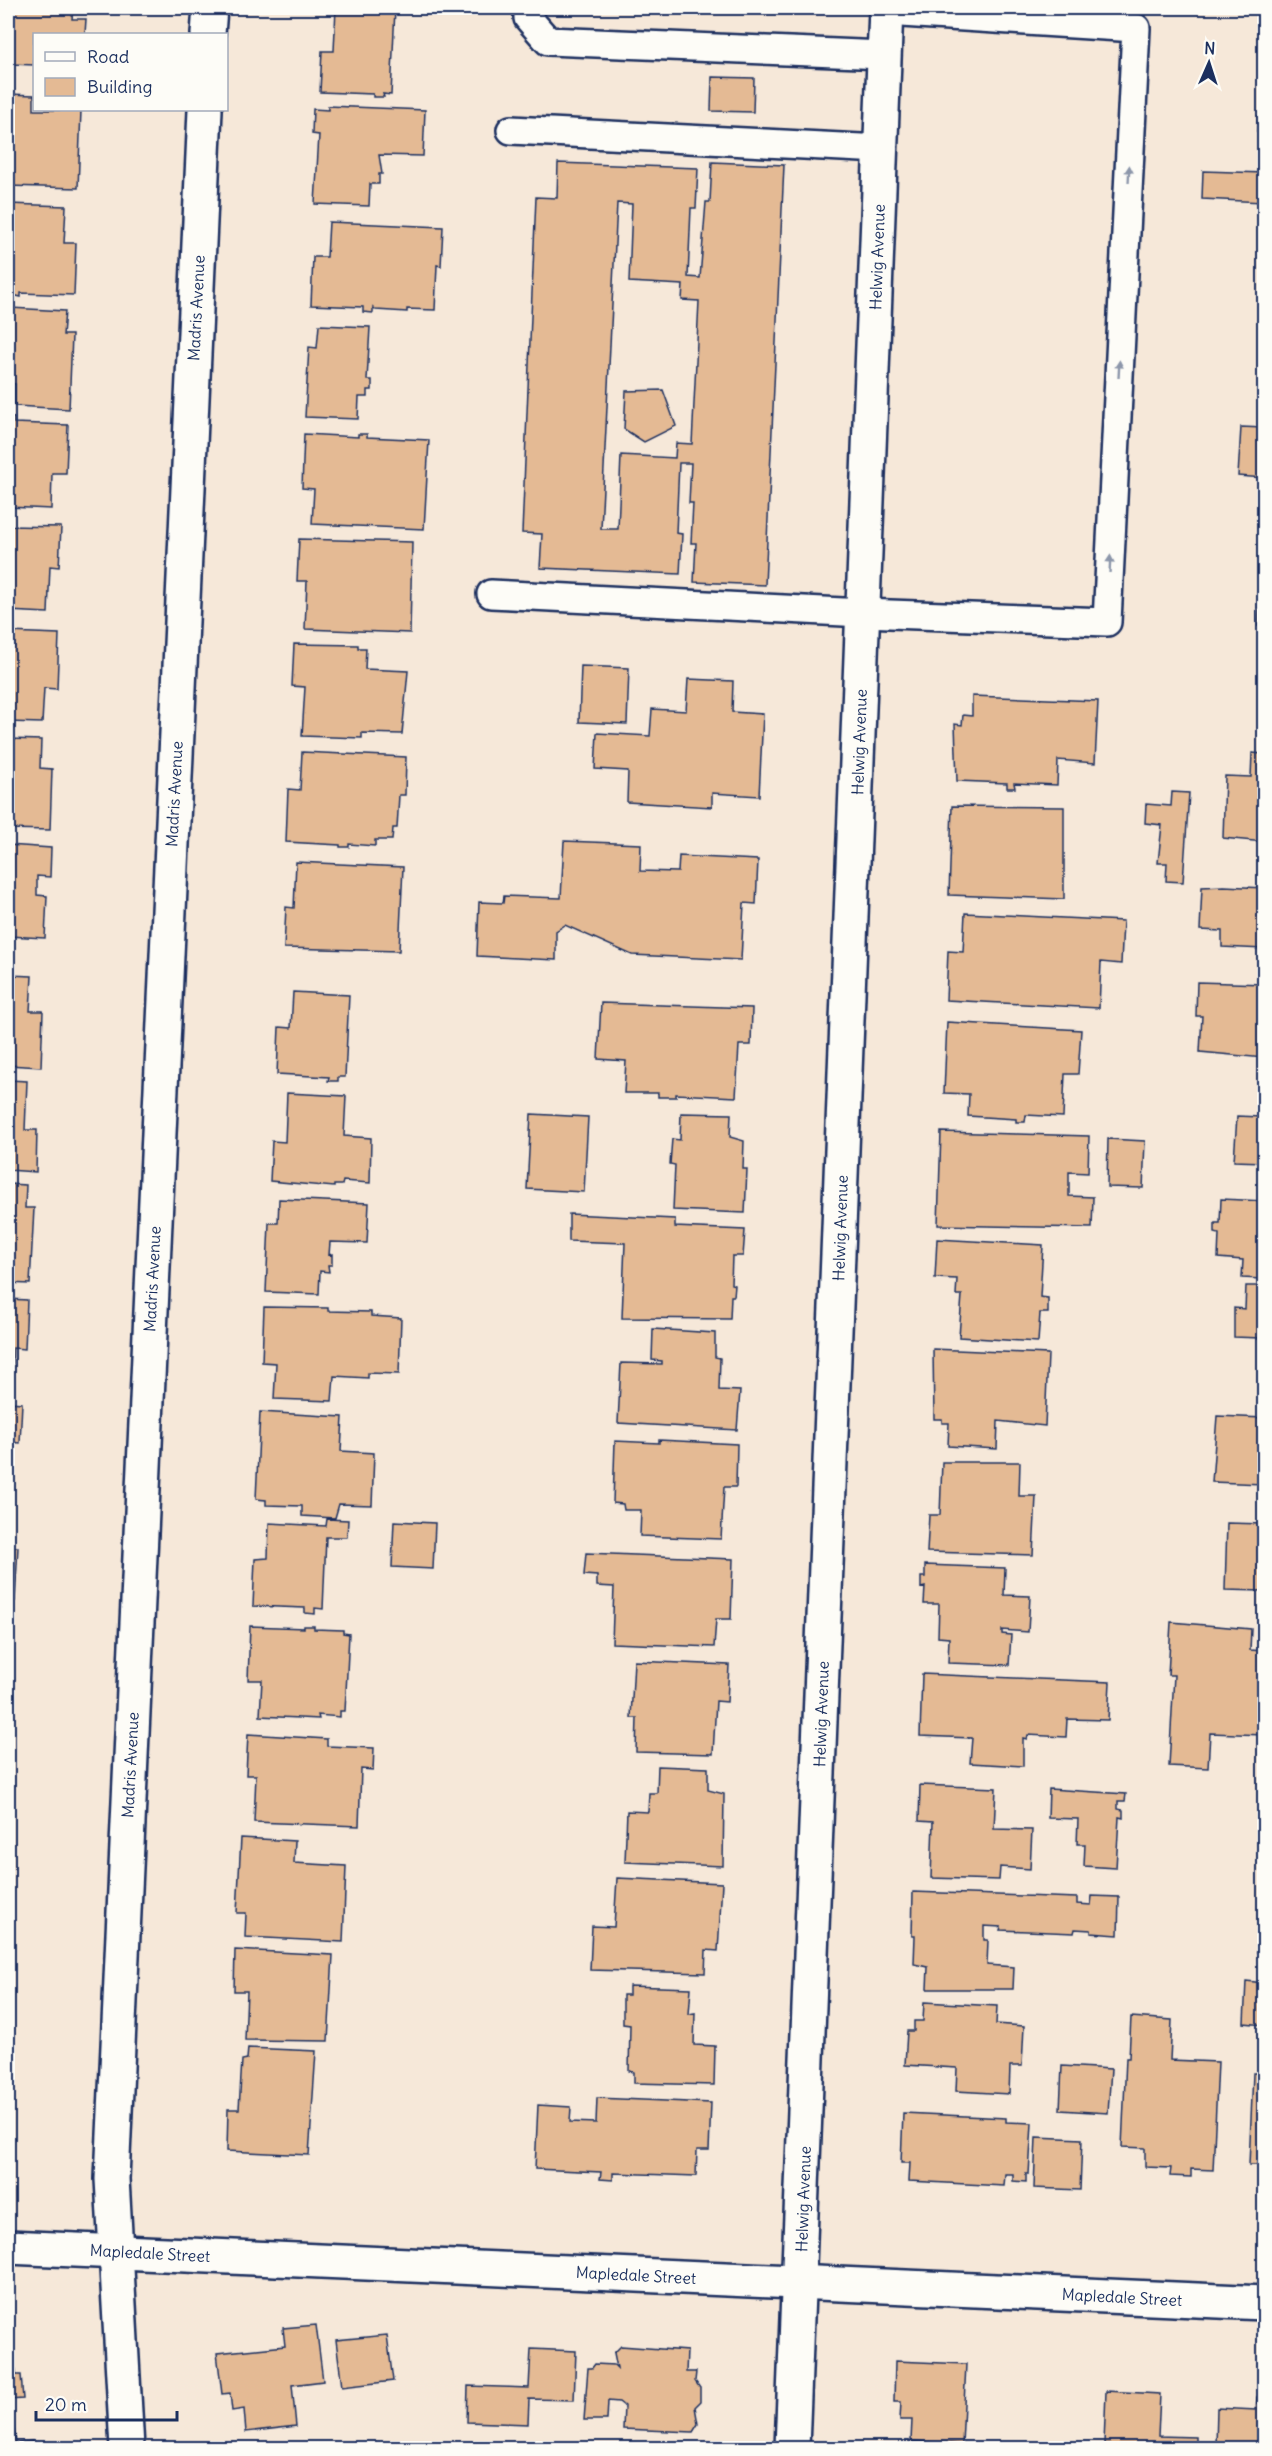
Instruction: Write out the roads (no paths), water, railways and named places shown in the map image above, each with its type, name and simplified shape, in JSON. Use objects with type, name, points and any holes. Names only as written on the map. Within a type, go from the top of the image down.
[{"type":"street","points":[[208,33],[210,8]]},
{"type":"street","name":"Helwig Avenue","points":[[792,2448],[886,10]]},
{"type":"street","name":"Madris Avenue","points":[[127,2448],[112,2167],[205,111]]},
{"type":"street","name":"Mapledale Street","points":[[8,2247],[1264,2303]]},
{"type":"lane","points":[[528,8],[528,18],[549,41],[884,55]]},
{"type":"lane","points":[[491,594],[863,613],[1107,622],[1136,28],[886,10]]},
{"type":"lane","points":[[511,130],[881,149]]}]
